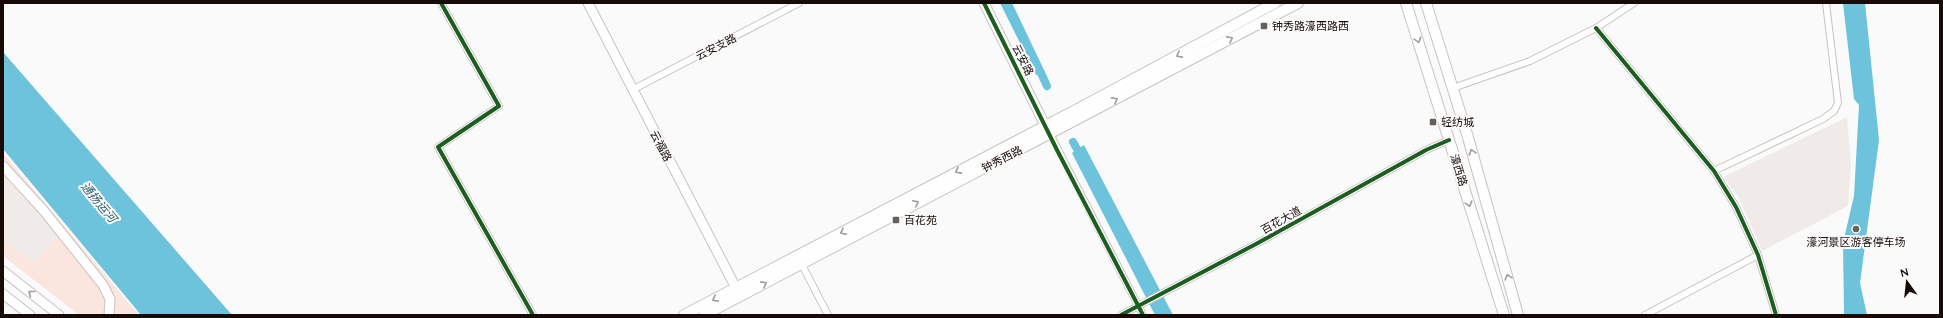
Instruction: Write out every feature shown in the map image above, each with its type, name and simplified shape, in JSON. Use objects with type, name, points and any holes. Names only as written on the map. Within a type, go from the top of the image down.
[{"type":"main road","name":"钟秀西路","points":[[704,315],[800,260],[1045,125],[1275,3]]},
{"type":"main road","name":"钟秀西路","points":[[684,315],[736,288],[800,260],[1050,134],[1298,3]]},
{"type":"main road","name":"濠西路","points":[[1406,3],[1504,315]]},
{"type":"main road","name":"濠西路","points":[[1426,3],[1453,88],[1518,315]]},
{"type":"street","points":[[441,3],[499,106],[438,147],[534,315]]},
{"type":"street","name":"云福路","points":[[588,3],[736,288]]},
{"type":"street","name":"云安支路","points":[[632,90],[799,3]]},
{"type":"street","name":"云安路","points":[[984,3],[1045,125]]},
{"type":"street","points":[[1453,88],[1530,61],[1596,28],[1634,3]]},
{"type":"street","points":[[1714,171],[1823,119],[1834,111],[1838,103],[1826,3]]},
{"type":"street","points":[[1596,28],[1714,171],[1736,207],[1758,255],[1776,315]]},
{"type":"street","points":[[1045,125],[1141,304],[1143,315]]},
{"type":"street","name":"百花大道","points":[[1121,315],[1256,244],[1426,150],[1449,140]]},
{"type":"street","points":[[3,166],[44,211],[103,285],[110,299],[109,315]]},
{"type":"street","points":[[1645,315],[1758,255]]},
{"type":"street","points":[[800,260],[828,315]]},
{"type":"street","points":[[3,271],[59,315]]},
{"type":"street","points":[[3,294],[30,315]]},
{"type":"shaded area","points":[[1847,117],[1851,164],[1848,206],[1762,251],[1738,196],[1723,177]]},
{"type":"shaded area","points":[[3,153],[139,315],[79,315],[3,256],[3,240],[35,263],[59,235],[3,176]]},
{"type":"shaded area","points":[[3,176],[59,235],[35,263],[3,240]]},
{"type":"water","points":[[1000,3],[1012,3],[1045,72],[1036,75]]},
{"type":"water","points":[[1843,3],[1865,3],[1879,140],[1860,283],[1867,315],[1844,315],[1843,243],[1854,196],[1859,105],[1854,99]]},
{"type":"water","name":"通扬运河","points":[[3,52],[232,315],[141,315],[3,149]]},
{"type":"water","points":[[1084,145],[1173,315],[1155,315],[1072,153]]},
{"type":"waterway","points":[[1041,73],[1047,86]]},
{"type":"waterway","points":[[1073,142],[1077,149]]},
{"type":"cycle path","points":[[441,3],[499,106],[438,147],[533,315]]},
{"type":"cycle path","points":[[984,3],[1057,150],[1143,315]]},
{"type":"cycle path","points":[[1596,28],[1714,171],[1736,207],[1758,255],[1776,315]]},
{"type":"cycle path","points":[[1121,315],[1256,244],[1426,150],[1449,140]]},
{"type":"place","name":"钟秀路濠西路西","points":[[1264,26]]},
{"type":"place","name":"轻纺城","points":[[1433,122]]},
{"type":"place","name":"百花苑","points":[[896,220]]},
{"type":"place","name":"濠河景区游客停车场","points":[[1856,229]]}]
